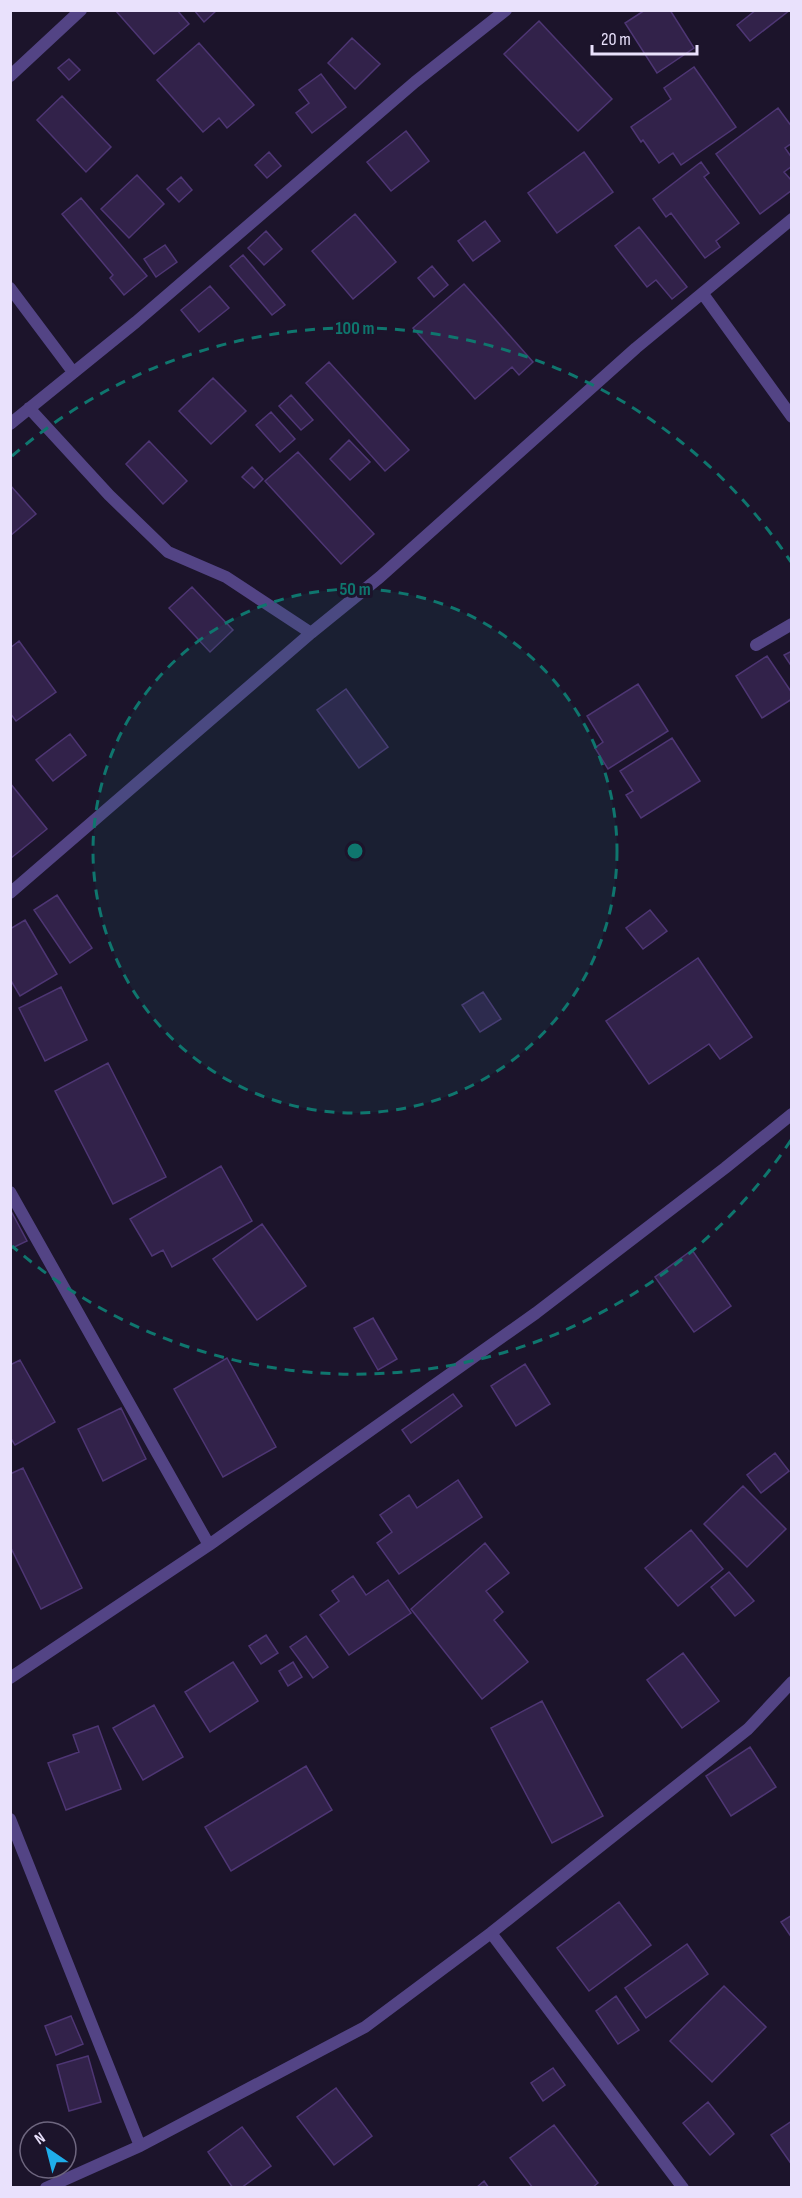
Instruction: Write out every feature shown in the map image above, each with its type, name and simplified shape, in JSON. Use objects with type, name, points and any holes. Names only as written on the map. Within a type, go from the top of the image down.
[{"type":"street","points":[[10,76],[81,10]]},
{"type":"street","points":[[10,424],[136,322],[415,82],[506,10]]},
{"type":"street","points":[[10,893],[311,633],[380,577],[636,348],[792,219]]},
{"type":"street","points":[[10,288],[73,372]]},
{"type":"street","points":[[703,294],[792,417]]},
{"type":"street","points":[[29,408],[109,495],[168,552],[226,577],[311,633]]},
{"type":"street","points":[[756,645],[792,624]]},
{"type":"street","points":[[10,1678],[209,1545],[536,1313],[792,1114]]},
{"type":"street","points":[[10,1192],[209,1545]]},
{"type":"street","points":[[46,2187],[140,2146],[365,2027],[491,1933],[748,1729],[792,1682]]},
{"type":"street","points":[[10,1819],[140,2146]]},
{"type":"street","points":[[491,1933],[683,2187]]},
{"type":"building","points":[[115,10],[177,10],[189,24],[154,54]]},
{"type":"building","points":[[194,10],[217,10],[204,22]]},
{"type":"building","points":[[645,10],[670,10],[694,48],[657,73],[625,23]]},
{"type":"building","points":[[756,10],[790,10],[750,41],[737,25]]},
{"type":"building","points":[[539,21],[612,99],[578,131],[504,54]]},
{"type":"building","points":[[352,38],[380,64],[355,89],[328,63]]},
{"type":"building","points":[[199,43],[254,105],[227,128],[219,118],[203,132],[157,80]]},
{"type":"building","points":[[69,59],[80,70],[69,80],[58,68]]},
{"type":"building","points":[[694,67],[736,127],[681,165],[673,153],[659,163],[631,127],[671,99],[664,88]]},
{"type":"building","points":[[321,74],[346,107],[312,133],[296,113],[309,103],[299,90]]},
{"type":"building","points":[[62,96],[111,147],[86,172],[37,120]]},
{"type":"building","points":[[778,108],[792,127],[792,143],[785,148],[792,158],[792,166],[784,172],[792,181],[792,190],[760,214],[716,154]]},
{"type":"building","points":[[406,131],[429,161],[391,191],[367,162]]},
{"type":"building","points":[[269,152],[281,166],[267,178],[255,165]]},
{"type":"building","points":[[584,152],[613,192],[557,233],[528,193]]},
{"type":"building","points":[[701,162],[709,173],[704,177],[739,223],[716,241],[720,247],[705,258],[671,213],[666,217],[653,199]]},
{"type":"building","points":[[137,175],[164,204],[129,238],[101,209]]},
{"type":"building","points":[[181,177],[192,190],[179,202],[167,189]]},
{"type":"building","points":[[81,198],[147,276],[124,295],[110,278],[113,275],[62,214]]},
{"type":"building","points":[[355,214],[396,262],[353,299],[312,251]]},
{"type":"building","points":[[485,221],[500,241],[473,261],[458,241]]},
{"type":"building","points":[[639,227],[687,287],[672,299],[656,280],[647,287],[615,246]]},
{"type":"building","points":[[266,231],[282,249],[264,265],[248,248]]},
{"type":"building","points":[[165,245],[177,262],[156,277],[144,259]]},
{"type":"building","points":[[243,255],[285,305],[272,315],[230,266]]},
{"type":"building","points":[[432,266],[448,285],[434,297],[418,278]]},
{"type":"building","points":[[464,284],[533,362],[519,375],[512,367],[475,399],[413,328]]},
{"type":"building","points":[[210,286],[229,308],[199,332],[181,310]]},
{"type":"building","points":[[329,362],[409,450],[385,471],[306,383]]},
{"type":"building","points":[[213,378],[246,411],[211,444],[179,411]]},
{"type":"building","points":[[291,395],[313,420],[301,430],[279,406]]},
{"type":"building","points":[[271,412],[295,439],[280,452],[256,425]]},
{"type":"building","points":[[349,440],[370,462],[350,480],[330,459]]},
{"type":"building","points":[[149,441],[187,481],[163,504],[126,464]]},
{"type":"building","points":[[298,452],[374,534],[341,564],[265,481]]},
{"type":"building","points":[[252,467],[263,479],[254,488],[242,477]]},
{"type":"building","points":[[10,485],[36,514],[10,536]]},
{"type":"building","points":[[192,587],[233,630],[210,652],[169,608]]},
{"type":"building","points":[[19,641],[56,692],[16,721],[10,713],[10,648]]},
{"type":"building","points":[[792,651],[792,667],[784,655]]},
{"type":"building","points":[[767,656],[792,693],[792,699],[762,718],[736,676]]},
{"type":"building","points":[[638,684],[668,731],[608,769],[595,748],[603,742],[587,716]]},
{"type":"building","points":[[346,689],[388,747],[359,768],[317,710]]},
{"type":"building","points":[[70,734],[86,755],[53,781],[36,760]]},
{"type":"building","points":[[672,738],[700,781],[641,818],[626,795],[633,791],[620,771]]},
{"type":"building","points":[[10,783],[47,829],[11,858],[10,858]]},
{"type":"building","points":[[57,895],[92,948],[70,963],[34,910]]},
{"type":"building","points":[[650,910],[667,931],[643,949],[626,928]]},
{"type":"building","points":[[25,920],[57,974],[20,996],[10,979],[10,929]]},
{"type":"building","points":[[698,958],[752,1037],[720,1059],[709,1044],[649,1084],[606,1021]]},
{"type":"building","points":[[61,987],[87,1040],[45,1061],[19,1008]]},
{"type":"building","points":[[483,992],[501,1019],[480,1032],[462,1005]]},
{"type":"building","points":[[108,1063],[166,1177],[113,1204],[55,1091]]},
{"type":"building","points":[[221,1166],[252,1221],[172,1267],[163,1250],[152,1256],[130,1219]]},
{"type":"building","points":[[10,1209],[27,1241],[10,1249]]},
{"type":"building","points":[[262,1224],[306,1286],[257,1320],[213,1259]]},
{"type":"building","points":[[692,1250],[731,1306],[694,1332],[655,1277]]},
{"type":"building","points":[[373,1318],[397,1359],[378,1370],[354,1328]]},
{"type":"building","points":[[227,1358],[276,1447],[223,1477],[174,1389]]},
{"type":"building","points":[[20,1360],[55,1422],[15,1445],[10,1437],[10,1365]]},
{"type":"building","points":[[525,1364],[550,1404],[516,1426],[491,1386]]},
{"type":"building","points":[[453,1394],[462,1406],[411,1443],[402,1430]]},
{"type":"building","points":[[121,1408],[146,1459],[103,1481],[78,1429]]},
{"type":"building","points":[[775,1453],[789,1471],[761,1493],[747,1475]]},
{"type":"building","points":[[23,1468],[82,1588],[41,1609],[10,1546],[10,1474]]},
{"type":"building","points":[[458,1480],[482,1517],[399,1574],[377,1543],[392,1532],[380,1515],[409,1495],[417,1508]]},
{"type":"building","points":[[743,1486],[786,1529],[747,1567],[704,1524]]},
{"type":"building","points":[[691,1530],[723,1569],[678,1606],[645,1568]]},
{"type":"building","points":[[485,1543],[509,1573],[486,1591],[503,1612],[494,1620],[528,1662],[482,1699],[411,1609]]},
{"type":"building","points":[[729,1572],[754,1601],[735,1616],[711,1587]]},
{"type":"building","points":[[353,1576],[366,1595],[388,1580],[411,1613],[349,1655],[320,1615],[339,1601],[332,1591]]},
{"type":"building","points":[[266,1635],[278,1653],[261,1664],[249,1646]]},
{"type":"building","points":[[306,1636],[328,1667],[313,1678],[290,1647]]},
{"type":"building","points":[[683,1653],[719,1701],[682,1728],[647,1680]]},
{"type":"building","points":[[233,1662],[258,1701],[210,1732],[185,1692]]},
{"type":"building","points":[[293,1662],[302,1677],[288,1686],[279,1671]]},
{"type":"building","points":[[542,1701],[603,1816],[552,1843],[491,1728]]},
{"type":"building","points":[[154,1705],[183,1757],[143,1780],[113,1728]]},
{"type":"building","points":[[98,1726],[121,1789],[66,1810],[48,1763],[79,1752],[73,1735]]},
{"type":"building","points":[[750,1747],[776,1787],[731,1816],[706,1776]]},
{"type":"building","points":[[306,1766],[332,1810],[231,1871],[205,1827]]},
{"type":"building","points":[[619,1902],[651,1945],[589,1991],[557,1948]]},
{"type":"building","points":[[792,1915],[792,1938],[781,1922]]},
{"type":"building","points":[[687,1944],[708,1974],[646,2018],[625,1988]]},
{"type":"building","points":[[724,1986],[766,2027],[712,2082],[670,2041]]},
{"type":"building","points":[[616,1996],[639,2030],[618,2044],[596,2011]]},
{"type":"building","points":[[71,2016],[83,2044],[56,2055],[45,2026]]},
{"type":"building","points":[[88,2056],[101,2102],[69,2111],[57,2065]]},
{"type":"building","points":[[553,2068],[565,2085],[543,2101],[531,2083]]},
{"type":"building","points":[[336,2088],[372,2136],[334,2165],[297,2117]]},
{"type":"building","points":[[708,2102],[734,2134],[710,2155],[683,2123]]},
{"type":"building","points":[[792,2121],[792,2165],[771,2135]]},
{"type":"building","points":[[554,2125],[598,2183],[592,2188],[533,2188],[510,2158]]},
{"type":"building","points":[[242,2127],[271,2166],[241,2188],[233,2188],[208,2152]]},
{"type":"building","points":[[484,2181],[489,2188],[476,2188]]}]
